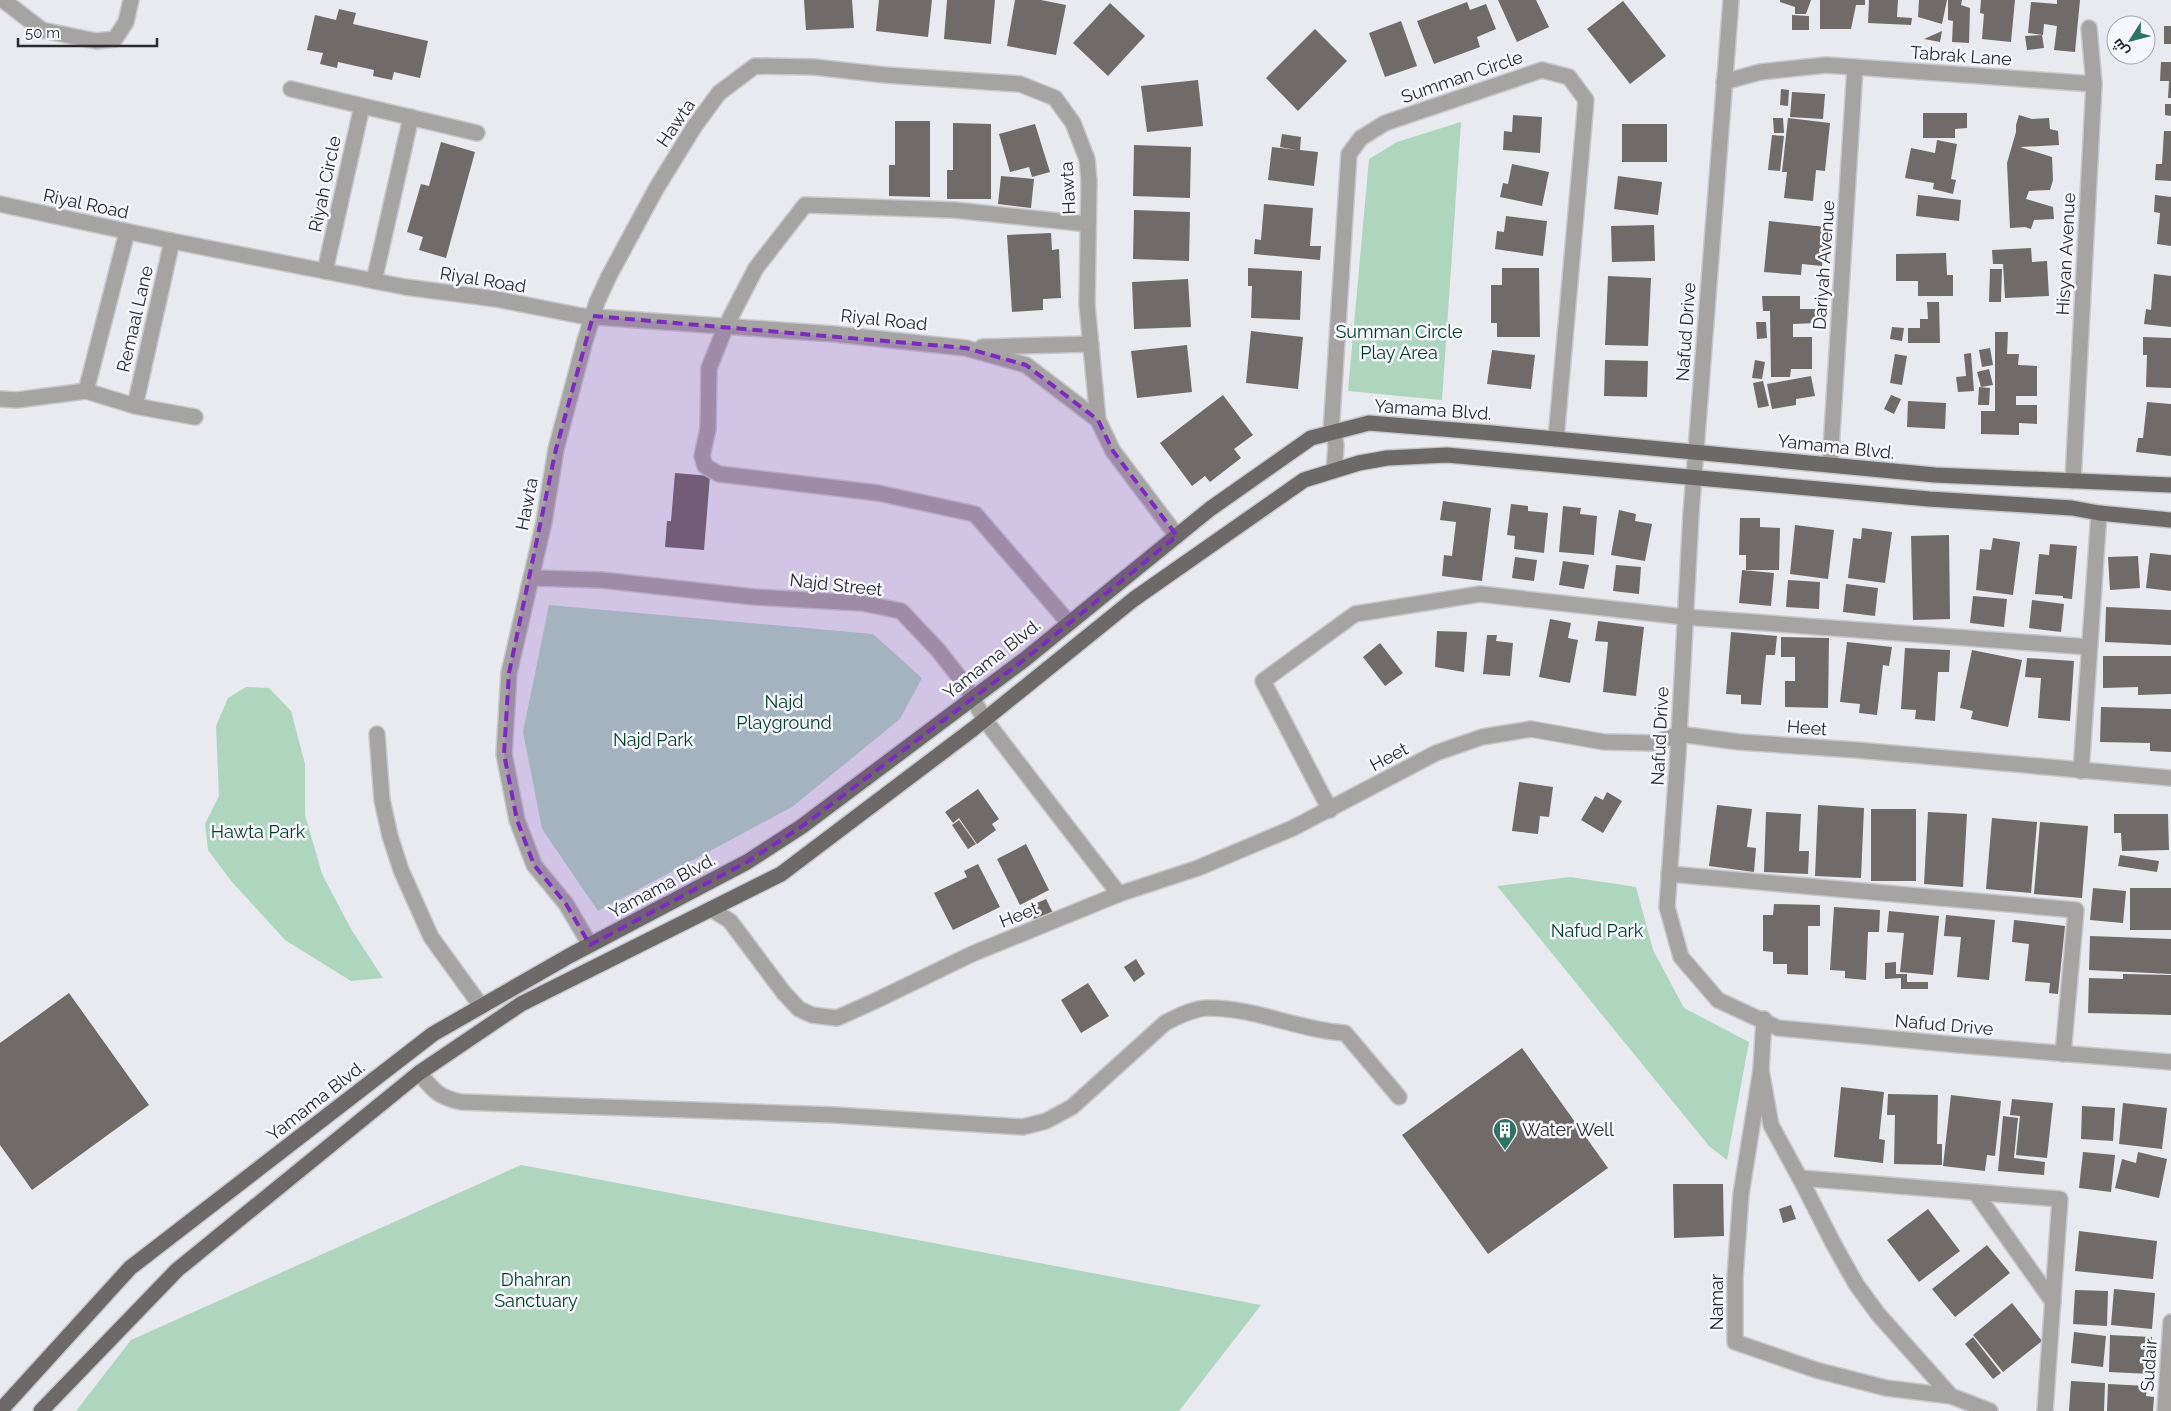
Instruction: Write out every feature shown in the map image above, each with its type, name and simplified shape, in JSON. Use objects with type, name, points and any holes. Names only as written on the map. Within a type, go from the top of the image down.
[{"type":"main road","name":"Yamama Blvd.","points":[[0,1411],[130,1268],[433,1034],[590,945],[747,862],[786,837],[1069,623],[1210,509],[1311,438],[1369,423],[1556,438],[1935,475],[2171,485]]},
{"type":"main road","points":[[41,1411],[177,1270],[419,1073],[521,1004],[781,874],[985,720],[1134,598],[1304,480],[1334,470],[1387,458],[1448,455],[1930,499],[2072,508],[2099,513],[2171,520]]},
{"type":"street","points":[[3,0],[42,30],[96,41],[115,39],[126,22],[131,0]]},
{"type":"street","name":"Nafud Drive","points":[[1731,0],[1693,478],[1679,734],[1667,907],[1681,957],[1718,1000],[1778,1028],[2171,1062]]},
{"type":"street","name":"Hisyan Avenue","points":[[2073,481],[2094,84],[2089,28]]},
{"type":"street","name":"Tabrak Lane","points":[[1724,82],[1760,72],[1826,65],[2094,84]]},
{"type":"street","name":"Hawta","points":[[590,945],[566,904],[534,865],[517,820],[504,754],[509,673],[544,522],[556,449],[593,316],[609,276],[656,189],[694,127],[720,93],[755,66],[814,67],[885,75],[1020,84],[1055,98],[1073,123],[1088,159],[1087,305],[1098,420],[1113,451],[1177,536]]},
{"type":"street","name":"Dariyah Avenue","points":[[1830,465],[1855,67]]},
{"type":"street","name":"Summan Circle","points":[[1334,470],[1336,446],[1332,433],[1349,154],[1361,138],[1385,123],[1542,70],[1570,77],[1586,100],[1556,438]]},
{"type":"street","points":[[291,89],[478,133]]},
{"type":"street","name":"Riyah Circle","points":[[325,270],[362,106]]},
{"type":"street","points":[[374,281],[411,117]]},
{"type":"street","name":"Riyal Road","points":[[0,204],[127,232],[405,287],[593,316],[834,334],[966,348],[1091,344]]},
{"type":"street","points":[[1069,623],[976,514],[878,493],[719,474],[705,466],[702,456],[708,429],[709,368],[726,326],[756,268],[805,205],[954,210],[1088,224]]},
{"type":"street","name":"Remaal Lane","points":[[86,391],[127,232]]},
{"type":"street","name":"Remaal Lane","points":[[135,406],[172,241]]},
{"type":"street","name":"Riyal Road","points":[[966,348],[1026,365],[1098,420]]},
{"type":"street","points":[[0,399],[17,400],[86,391],[135,406],[195,417]]},
{"type":"street","points":[[2081,771],[2099,513]]},
{"type":"street","name":"Najd Street","points":[[531,578],[601,580],[754,597],[862,603],[901,611],[938,650],[963,682],[985,720],[1119,894]]},
{"type":"street","points":[[1330,810],[1263,682],[1355,614],[1480,594],[1685,617],[2089,647]]},
{"type":"street","name":"Heet","points":[[711,909],[730,921],[784,993],[799,1009],[812,1016],[837,1018],[972,954],[1119,894],[1198,868],[1330,810],[1436,753],[1482,737],[1531,729],[1604,742],[1655,743],[1679,734],[1739,742],[1856,750],[2171,778]]},
{"type":"street","points":[[377,734],[382,800],[390,836],[401,870],[431,937],[481,1006]]},
{"type":"street","points":[[1669,874],[2076,910],[2063,1054]]},
{"type":"street","points":[[419,1073],[444,1098],[461,1102],[834,1115],[1023,1127],[1046,1121],[1072,1107],[1165,1022],[1184,1014],[1207,1008],[1284,1021],[1326,1032],[1345,1033],[1399,1097]]},
{"type":"street","name":"Namar","points":[[1764,1020],[1761,1070],[1741,1194],[1735,1277],[1735,1342],[1816,1370],[1886,1388],[1951,1396],[1990,1411]]},
{"type":"street","name":"Namar","points":[[1761,1070],[1770,1125],[1856,1284],[1878,1314],[1951,1396]]},
{"type":"street","points":[[1800,1178],[2060,1198],[2045,1411]]},
{"type":"street","points":[[1975,1192],[2053,1302]]},
{"type":"street","name":"Sudair","points":[[2165,1411],[2171,1322]]},
{"type":"highlighted area","points":[[593,316],[966,348],[1026,365],[1098,420],[1113,451],[1177,536],[1024,660],[801,827],[747,862],[590,945],[566,904],[534,865],[517,820],[504,754],[509,673],[556,449]]},
{"type":"green space","name":"Summan Circle Play Area","points":[[1461,122],[1442,400],[1348,391],[1369,159],[1397,142]]},
{"type":"green space","name":"Najd Park","points":[[549,605],[873,634],[922,678],[900,719],[792,807],[598,911],[542,829],[523,732]]},
{"type":"green space","name":"Hawta Park","points":[[246,687],[269,688],[291,711],[305,764],[305,815],[322,874],[351,929],[383,978],[351,981],[285,940],[232,882],[208,850],[205,824],[219,796],[216,726],[228,698]]},
{"type":"green space","name":"Nafud Park","points":[[1570,877],[1636,887],[1653,950],[1684,1008],[1749,1042],[1727,1160],[1709,1146],[1497,886]]},
{"type":"green space","name":"Dhahran Sanctuary","points":[[521,1165],[1261,1305],[1179,1411],[76,1411],[131,1340]]},
{"type":"building","points":[[804,0],[852,0],[854,28],[806,30]]},
{"type":"building","points":[[879,0],[932,0],[928,37],[876,31]]},
{"type":"building","points":[[947,0],[995,0],[991,44],[944,39]]},
{"type":"building","points":[[1015,0],[1041,0],[1066,5],[1056,55],[1007,46]]},
{"type":"building","points":[[1498,0],[1536,0],[1549,27],[1517,42]]},
{"type":"building","points":[[1780,0],[1811,0],[1806,14],[1795,14],[1795,7],[1780,2]]},
{"type":"building","points":[[1820,0],[1865,0],[1865,5],[1856,5],[1851,29],[1820,29]]},
{"type":"building","points":[[1869,0],[1898,0],[1897,17],[1912,18],[1911,25],[1868,23]]},
{"type":"building","points":[[1919,0],[1947,0],[1942,24],[1918,17]]},
{"type":"building","points":[[1948,0],[1962,0],[1961,5],[1970,8],[1969,43],[1952,42],[1953,21],[1948,20]]},
{"type":"building","points":[[1981,0],[2015,0],[2011,42],[1982,39],[1984,14],[1980,13]]},
{"type":"building","points":[[2057,0],[2080,0],[2075,52],[2054,50],[2057,26],[2044,24],[2043,35],[2028,33],[2031,2],[2057,4]]},
{"type":"building","points":[[1623,1],[1666,56],[1630,84],[1587,29]]},
{"type":"building","points":[[1467,2],[1470,10],[1486,4],[1496,29],[1477,37],[1480,47],[1434,64],[1417,21]]},
{"type":"building","points":[[1110,3],[1145,36],[1108,76],[1073,43]]},
{"type":"building","points":[[339,9],[356,13],[353,24],[428,41],[420,78],[394,72],[392,80],[373,76],[374,70],[338,62],[337,68],[320,64],[323,53],[307,50],[315,15],[336,20]]},
{"type":"building","points":[[1792,15],[1809,16],[1809,30],[1792,30]]},
{"type":"building","points":[[1401,21],[1417,66],[1385,77],[1369,33]]},
{"type":"building","points":[[2164,26],[2171,26],[2171,44],[2164,44]]},
{"type":"building","points":[[1315,29],[1347,61],[1298,111],[1266,78]]},
{"type":"building","points":[[1942,31],[1940,42],[1924,39]]},
{"type":"building","points":[[2042,35],[2044,48],[2027,50],[2025,36]]},
{"type":"building","points":[[2161,62],[2171,62],[2171,98],[2168,98],[2169,81],[2160,81]]},
{"type":"building","points":[[1198,80],[1203,126],[1147,132],[1141,86]]},
{"type":"building","points":[[1781,89],[1789,90],[1788,106],[1780,105]]},
{"type":"building","points":[[1792,92],[1825,94],[1823,119],[1790,117]]},
{"type":"building","points":[[2165,104],[2171,104],[2171,116],[2165,115]]},
{"type":"building","points":[[1923,113],[1967,113],[1967,128],[1955,129],[1955,138],[1923,138]]},
{"type":"building","points":[[1513,115],[1542,117],[1540,153],[1503,150],[1504,131],[1512,132]]},
{"type":"building","points":[[2019,115],[2032,119],[2049,118],[2050,129],[2058,131],[2059,145],[2020,147],[2052,157],[2053,180],[2050,190],[2029,191],[2026,199],[2053,207],[2054,219],[2034,220],[2031,229],[2025,227],[2010,228],[2007,163]]},
{"type":"building","points":[[1773,118],[1783,118],[1784,133],[1774,133]]},
{"type":"building","points":[[1788,118],[1830,123],[1825,171],[1816,170],[1813,201],[1784,198],[1787,172],[1782,172]]},
{"type":"building","points":[[895,121],[930,121],[930,197],[889,196],[889,165],[895,165]]},
{"type":"building","points":[[953,123],[991,124],[991,199],[947,199],[947,170],[953,170]]},
{"type":"building","points":[[1035,124],[1050,172],[1032,177],[1029,167],[1010,172],[999,134]]},
{"type":"building","points":[[1622,124],[1667,124],[1667,162],[1622,162]]},
{"type":"building","points":[[2164,131],[2171,131],[2171,181],[2155,180],[2156,164],[2162,164]]},
{"type":"building","points":[[1282,134],[1301,137],[1300,150],[1318,152],[1314,186],[1268,180],[1272,147],[1297,150],[1280,147]]},
{"type":"building","points":[[1772,135],[1784,136],[1780,171],[1768,170]]},
{"type":"building","points":[[1937,140],[1957,144],[1951,179],[1956,180],[1953,194],[1933,189],[1934,183],[1905,178],[1911,148],[1935,153]]},
{"type":"building","points":[[441,142],[475,152],[446,258],[419,250],[423,237],[407,232],[421,184],[429,186]]},
{"type":"building","points":[[1134,145],[1191,147],[1190,198],[1133,196]]},
{"type":"building","points":[[1512,164],[1549,172],[1542,206],[1500,197],[1503,183],[1508,184]]},
{"type":"building","points":[[1001,176],[1034,179],[1031,208],[998,204]]},
{"type":"building","points":[[1618,176],[1662,182],[1658,215],[1614,209]]},
{"type":"building","points":[[1918,195],[1961,200],[1959,221],[1916,216]]},
{"type":"building","points":[[2155,195],[2171,197],[2171,246],[2157,244],[2160,213],[2154,212]]},
{"type":"building","points":[[1264,204],[1313,208],[1310,246],[1321,246],[1320,260],[1254,254],[1255,239],[1261,240]]},
{"type":"building","points":[[1134,210],[1190,212],[1189,261],[1133,259]]},
{"type":"building","points":[[1506,216],[1547,221],[1543,256],[1495,249],[1497,231],[1504,232]]},
{"type":"building","points":[[1769,221],[1826,227],[1822,266],[1802,264],[1801,275],[1764,272]]},
{"type":"building","points":[[1654,225],[1655,261],[1612,262],[1611,226]]},
{"type":"building","points":[[1051,233],[1052,250],[1059,249],[1061,298],[1043,299],[1043,310],[1012,312],[1007,235]]},
{"type":"building","points":[[2031,248],[2032,262],[2047,261],[2049,296],[2005,298],[2003,264],[1993,264],[1992,250]]},
{"type":"building","points":[[1946,253],[1947,275],[1953,275],[1953,296],[1918,296],[1918,281],[1896,281],[1896,254]]},
{"type":"building","points":[[1248,268],[1302,271],[1300,320],[1251,318],[1252,286],[1248,286]]},
{"type":"building","points":[[1502,268],[1539,268],[1540,337],[1497,337],[1497,323],[1491,323],[1491,285],[1502,285]]},
{"type":"building","points":[[1990,269],[2002,269],[2001,302],[1989,302]]},
{"type":"building","points":[[2154,274],[2171,276],[2171,327],[2144,324],[2146,309],[2151,310]]},
{"type":"building","points":[[1608,276],[1651,278],[1648,346],[1605,345]]},
{"type":"building","points":[[1188,279],[1191,327],[1134,329],[1132,282]]},
{"type":"building","points":[[1762,296],[1800,296],[1800,309],[1817,309],[1817,323],[1793,324],[1793,337],[1812,337],[1812,369],[1791,369],[1790,377],[1771,377],[1770,311],[1763,311]]},
{"type":"building","points":[[1927,302],[1939,302],[1940,343],[1908,343],[1908,328],[1920,328],[1920,319],[1928,319]]},
{"type":"building","points":[[1756,322],[1766,322],[1767,338],[1757,339]]},
{"type":"building","points":[[1892,327],[1904,328],[1902,341],[1890,339]]},
{"type":"building","points":[[1251,331],[1303,337],[1298,389],[1246,383]]},
{"type":"building","points":[[1995,332],[2008,332],[2007,354],[2019,354],[2018,365],[2037,366],[2037,396],[2016,396],[2016,405],[2037,405],[2037,424],[2019,423],[2019,435],[1981,434],[1981,411],[1995,411]]},
{"type":"building","points":[[2143,337],[2171,338],[2171,388],[2146,387],[2147,355],[2143,355]]},
{"type":"building","points":[[1187,345],[1192,392],[1137,398],[1131,351]]},
{"type":"building","points":[[1990,348],[1993,365],[1982,367],[1979,350]]},
{"type":"building","points":[[1492,350],[1535,355],[1531,389],[1487,384]]},
{"type":"building","points":[[1971,353],[1974,391],[1958,392],[1956,377],[1966,376],[1964,354]]},
{"type":"building","points":[[1895,354],[1907,356],[1902,385],[1890,383]]},
{"type":"building","points":[[1605,360],[1648,361],[1647,397],[1604,396]]},
{"type":"building","points":[[1755,360],[1765,362],[1762,379],[1752,378]]},
{"type":"building","points":[[1989,369],[1993,385],[1981,387],[1977,372]]},
{"type":"building","points":[[1811,376],[1815,396],[1796,399],[1796,405],[1772,409],[1767,384]]},
{"type":"building","points":[[1763,381],[1769,406],[1758,408],[1753,383]]},
{"type":"building","points":[[1979,387],[1990,388],[1989,405],[1978,405]]},
{"type":"building","points":[[1223,395],[1253,435],[1234,449],[1241,458],[1210,482],[1205,476],[1192,486],[1160,443]]},
{"type":"building","points":[[1891,395],[1901,399],[1894,414],[1884,409]]},
{"type":"building","points":[[1908,401],[1946,403],[1945,429],[1907,427]]},
{"type":"building","points":[[2147,402],[2171,404],[2171,456],[2136,452],[2138,438],[2143,438]]},
{"type":"building","points":[[675,473],[710,476],[704,550],[665,547],[667,521],[671,521]]},
{"type":"building","points":[[1443,501],[1491,508],[1482,581],[1442,576],[1444,555],[1452,556],[1456,522],[1440,520]]},
{"type":"building","points":[[1511,504],[1528,506],[1528,511],[1548,513],[1544,553],[1514,549],[1515,536],[1507,535]]},
{"type":"building","points":[[1563,506],[1581,508],[1580,514],[1597,516],[1594,555],[1559,552]]},
{"type":"building","points":[[1619,510],[1636,514],[1635,521],[1652,524],[1645,561],[1611,555]]},
{"type":"building","points":[[1740,518],[1760,518],[1760,527],[1780,528],[1779,570],[1746,570],[1746,555],[1739,555]]},
{"type":"building","points":[[1795,525],[1834,530],[1828,579],[1790,574]]},
{"type":"building","points":[[1862,528],[1892,532],[1885,583],[1848,578],[1853,538],[1861,539]]},
{"type":"building","points":[[1949,535],[1950,619],[1913,620],[1911,536]]},
{"type":"building","points":[[1993,538],[2020,542],[2013,595],[1976,590],[1980,549],[1991,550]]},
{"type":"building","points":[[2050,544],[2077,546],[2072,599],[2063,598],[2063,596],[2035,594],[2039,554],[2049,555]]},
{"type":"building","points":[[2150,553],[2171,555],[2171,591],[2146,588]]},
{"type":"building","points":[[2138,556],[2140,588],[2110,590],[2108,557]]},
{"type":"building","points":[[1515,557],[1537,560],[1534,581],[1512,578]]},
{"type":"building","points":[[1563,561],[1589,565],[1584,589],[1559,585]]},
{"type":"building","points":[[1616,565],[1641,567],[1639,594],[1613,591]]},
{"type":"building","points":[[1742,570],[1774,573],[1771,606],[1739,603]]},
{"type":"building","points":[[1788,580],[1820,582],[1819,609],[1786,607]]},
{"type":"building","points":[[1846,584],[1878,588],[1875,616],[1843,612]]},
{"type":"building","points":[[1973,596],[2007,599],[2004,627],[1970,623]]},
{"type":"building","points":[[2032,600],[2064,604],[2061,632],[2029,628]]},
{"type":"building","points":[[2106,607],[2171,610],[2171,645],[2105,642]]},
{"type":"building","points":[[1550,619],[1571,623],[1568,638],[1578,640],[1570,683],[1539,677]]},
{"type":"building","points":[[1598,621],[1644,627],[1636,696],[1603,692],[1608,642],[1595,641]]},
{"type":"building","points":[[1437,631],[1467,632],[1464,672],[1435,667]]},
{"type":"building","points":[[1731,632],[1777,636],[1775,655],[1766,655],[1761,705],[1741,704],[1741,695],[1726,694]]},
{"type":"building","points":[[1487,635],[1497,635],[1496,641],[1513,643],[1510,676],[1483,674]]},
{"type":"building","points":[[1781,637],[1829,638],[1828,708],[1785,707],[1785,681],[1795,681],[1795,657],[1781,657]]},
{"type":"building","points":[[1847,642],[1892,647],[1889,666],[1883,665],[1877,715],[1859,713],[1860,704],[1840,702]]},
{"type":"building","points":[[1380,643],[1403,673],[1385,686],[1363,657]]},
{"type":"building","points":[[1905,648],[1950,650],[1949,672],[1938,672],[1935,721],[1915,719],[1916,710],[1901,709]]},
{"type":"building","points":[[1972,650],[2022,660],[2008,727],[1971,719],[1973,711],[1960,708]]},
{"type":"building","points":[[2103,656],[2171,656],[2171,694],[2138,695],[2138,687],[2103,688]]},
{"type":"building","points":[[2027,658],[2074,661],[2070,721],[2038,718],[2041,678],[2025,677]]},
{"type":"building","points":[[2101,707],[2171,709],[2171,752],[2150,751],[2150,743],[2100,742]]},
{"type":"building","points":[[1519,782],[1553,787],[1549,817],[1540,816],[1538,834],[1512,831]]},
{"type":"building","points":[[978,789],[999,819],[992,824],[996,830],[977,844],[959,818],[953,823],[945,812]]},
{"type":"building","points":[[1607,792],[1622,801],[1603,833],[1581,820],[1595,796],[1603,800]]},
{"type":"building","points":[[1717,805],[1752,809],[1747,847],[1756,848],[1754,872],[1709,866]]},
{"type":"building","points":[[1818,805],[1864,808],[1861,878],[1815,876]]},
{"type":"building","points":[[1871,809],[1916,809],[1916,881],[1871,881]]},
{"type":"building","points":[[1766,812],[1801,814],[1799,851],[1809,851],[1808,874],[1764,872]]},
{"type":"building","points":[[1928,812],[1967,814],[1963,887],[1924,884]]},
{"type":"building","points":[[2114,814],[2168,814],[2169,850],[2122,851],[2121,833],[2114,833]]},
{"type":"building","points":[[1992,818],[2037,822],[2031,893],[1986,889]]},
{"type":"building","points":[[959,820],[976,844],[968,849],[952,825]]},
{"type":"building","points":[[2040,822],[2088,826],[2082,898],[2034,894]]},
{"type":"building","points":[[1026,844],[1049,890],[1020,905],[997,859]]},
{"type":"building","points":[[2120,855],[2159,861],[2157,872],[2118,866]]},
{"type":"building","points":[[978,864],[1000,907],[953,930],[934,893],[967,877],[964,871]]},
{"type":"building","points":[[2093,888],[2126,891],[2123,923],[2090,920]]},
{"type":"building","points":[[2130,888],[2171,888],[2171,930],[2130,930]]},
{"type":"building","points":[[1046,899],[1053,913],[1035,921],[1028,907]]},
{"type":"building","points":[[1774,904],[1820,905],[1820,926],[1808,926],[1808,975],[1787,974],[1787,964],[1773,964],[1773,952],[1763,951],[1763,915],[1773,915]]},
{"type":"building","points":[[1834,907],[1880,910],[1879,932],[1868,932],[1866,980],[1845,978],[1845,971],[1830,970]]},
{"type":"building","points":[[1889,911],[1939,916],[1933,975],[1900,972],[1904,933],[1887,932]]},
{"type":"building","points":[[1946,915],[1995,920],[1989,980],[1957,977],[1961,937],[1944,936]]},
{"type":"building","points":[[2014,920],[2065,926],[2058,994],[2049,993],[2050,983],[2025,981],[2029,944],[2012,942]]},
{"type":"building","points":[[2090,936],[2171,939],[2171,974],[2089,970]]},
{"type":"building","points":[[1136,959],[1145,974],[1134,982],[1124,967]]},
{"type":"building","points":[[1896,962],[1896,974],[1907,974],[1907,982],[1928,982],[1928,989],[1901,989],[1901,978],[1885,979],[1885,963]]},
{"type":"building","points":[[2123,974],[2171,975],[2171,1015],[2088,1013],[2089,978],[2123,979]]},
{"type":"building","points":[[1088,983],[1109,1016],[1081,1033],[1061,1000]]},
{"type":"building","points":[[69,993],[149,1105],[32,1190],[0,1145],[0,1043]]},
{"type":"building","name":"Water Well","points":[[1522,1048],[1608,1168],[1488,1254],[1402,1135]]},
{"type":"building","points":[[1841,1087],[1884,1092],[1879,1139],[1885,1140],[1883,1163],[1834,1157]]},
{"type":"building","points":[[1888,1094],[1938,1095],[1937,1144],[1942,1144],[1942,1165],[1894,1164],[1895,1115],[1887,1115]]},
{"type":"building","points":[[1951,1095],[2001,1101],[1995,1156],[1987,1155],[1985,1171],[1943,1166]]},
{"type":"building","points":[[2012,1099],[2053,1103],[2047,1158],[2016,1155],[2020,1116],[2010,1115]]},
{"type":"building","points":[[2123,1103],[2167,1108],[2162,1149],[2119,1144]]},
{"type":"building","points":[[2082,1106],[2115,1108],[2113,1141],[2081,1139]]},
{"type":"building","points":[[2003,1116],[2018,1118],[2014,1158],[2045,1162],[2044,1175],[1998,1171]]},
{"type":"building","points":[[2083,1152],[2115,1155],[2111,1192],[2079,1188]]},
{"type":"building","points":[[2138,1152],[2167,1159],[2159,1198],[2115,1188],[2122,1159],[2136,1163]]},
{"type":"building","points":[[1673,1184],[1723,1184],[1724,1236],[1674,1238]]},
{"type":"building","points":[[1791,1205],[1796,1219],[1783,1223],[1779,1209]]},
{"type":"building","points":[[1928,1209],[1960,1251],[1919,1282],[1887,1240]]},
{"type":"building","points":[[2079,1231],[2157,1241],[2153,1279],[2075,1271]]},
{"type":"building","points":[[1987,1245],[2010,1273],[1955,1317],[1932,1289]]},
{"type":"building","points":[[2114,1289],[2155,1293],[2152,1329],[2111,1325]]},
{"type":"building","points":[[2075,1290],[2108,1291],[2107,1326],[2073,1324]]},
{"type":"building","points":[[2012,1303],[2042,1341],[2003,1372],[1973,1335]]},
{"type":"building","points":[[2074,1332],[2106,1336],[2103,1367],[2071,1363]]},
{"type":"building","points":[[2110,1335],[2152,1337],[2151,1374],[2109,1372]]},
{"type":"building","points":[[1973,1337],[2001,1373],[1993,1379],[1965,1344]]},
{"type":"building","points":[[2071,1381],[2105,1383],[2104,1411],[2069,1411]]},
{"type":"building","points":[[2108,1384],[2147,1386],[2146,1396],[2154,1397],[2153,1411],[2107,1411]]},
{"type":"place","name":"Water Well","points":[[1505,1151]]},
{"type":"park label","name":"Najd Playground","points":[[784,712]]}]
